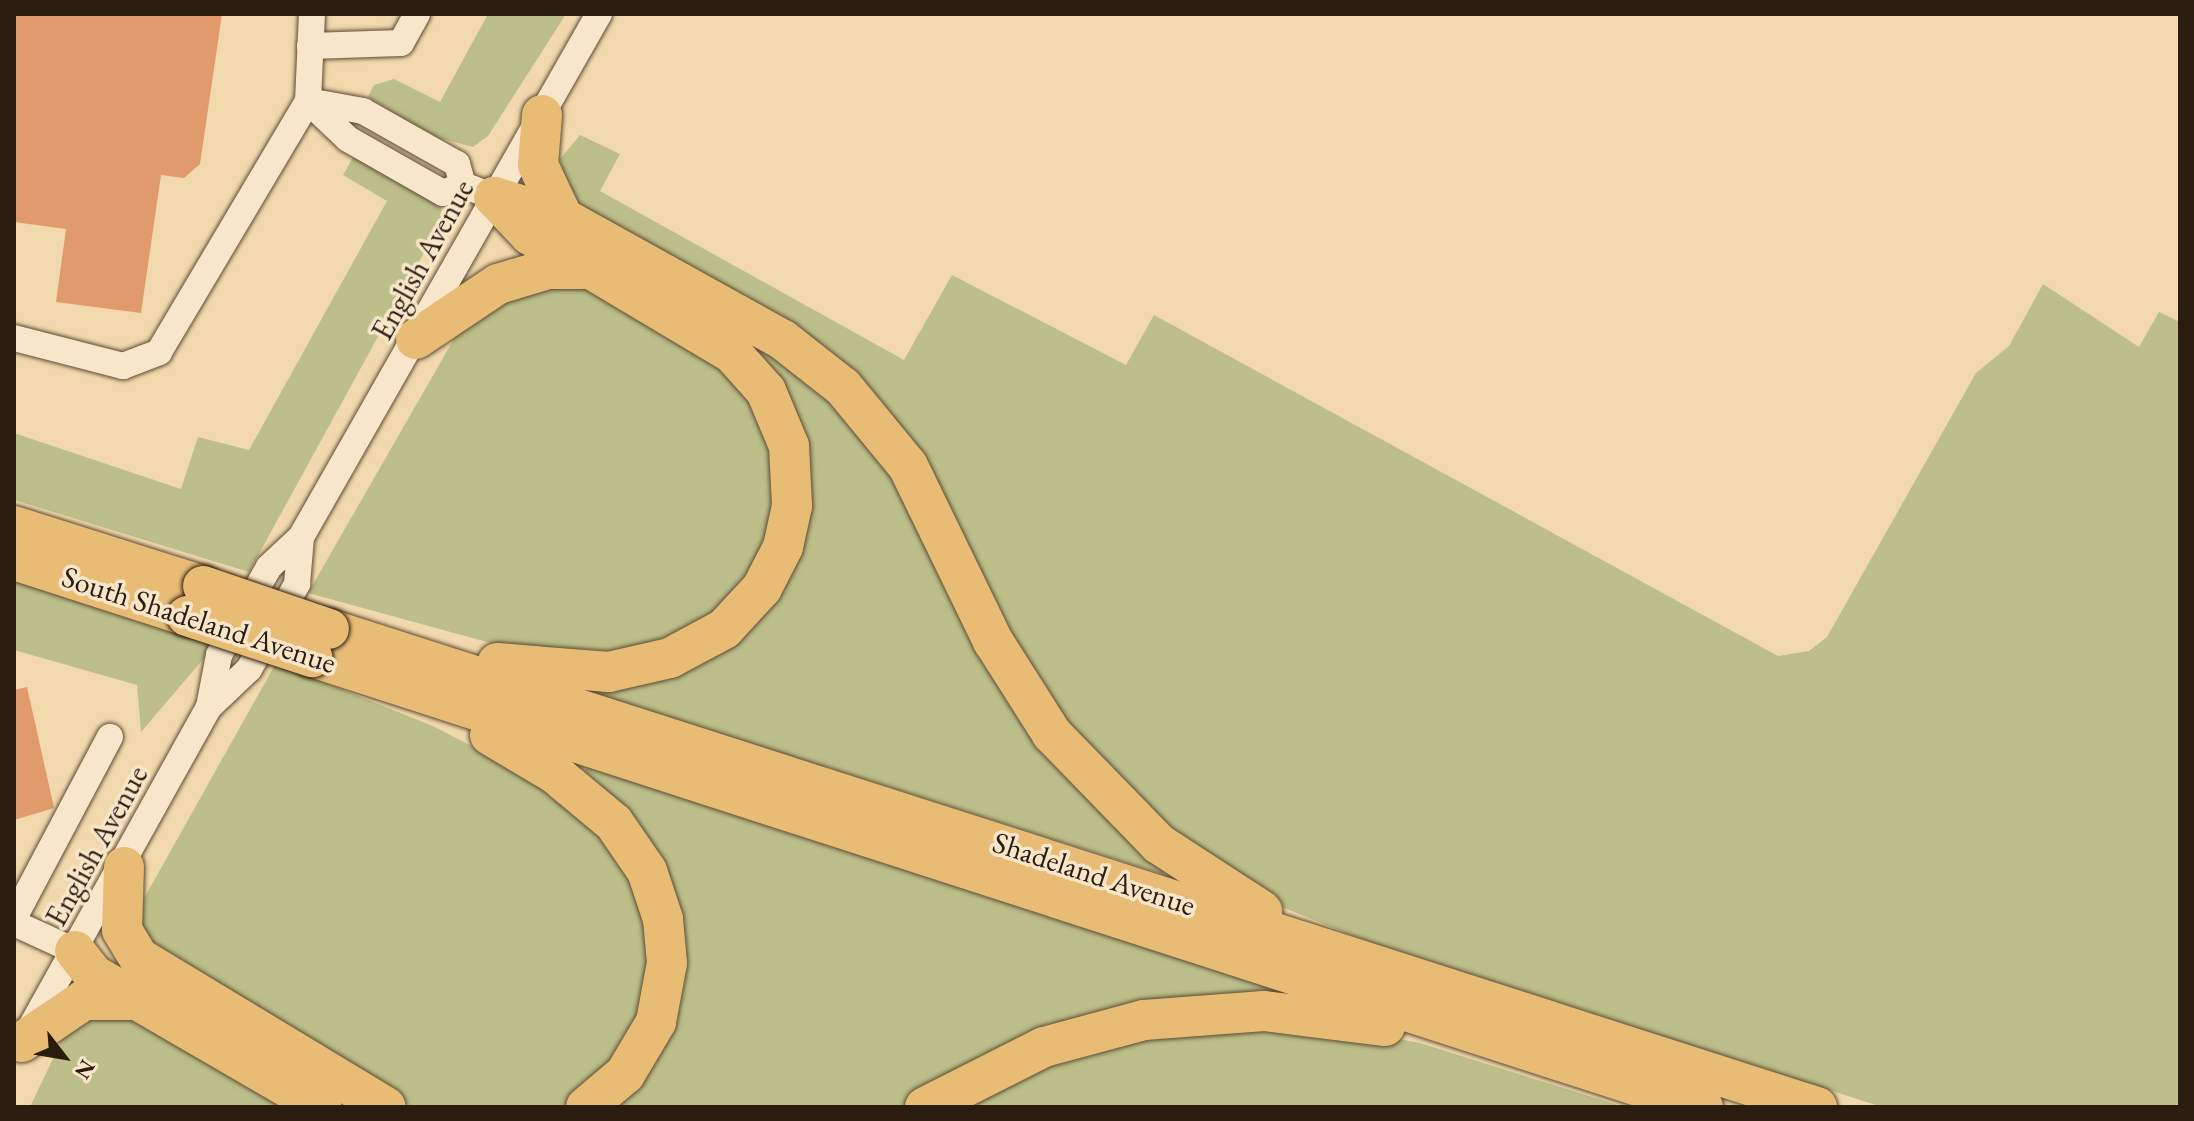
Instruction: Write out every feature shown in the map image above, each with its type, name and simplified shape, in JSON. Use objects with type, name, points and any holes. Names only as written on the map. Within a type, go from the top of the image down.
[{"type":"highway","points":[[542,115],[538,165],[563,218]]},
{"type":"highway","points":[[479,191],[563,218],[783,340],[856,399],[908,466],[1009,671],[1063,748],[1159,844],[1304,941]]},
{"type":"highway","points":[[370,643],[549,671],[622,670],[707,641],[738,617],[770,575],[787,532],[793,472],[770,399],[719,342],[530,235],[479,191]]},
{"type":"highway","points":[[416,339],[498,284],[548,269],[591,269]]},
{"type":"highway","name":"South Shadeland Avenue","points":[[14,526],[195,601],[320,643],[383,681]]},
{"type":"highway","name":"South Shadeland Avenue","points":[[14,560],[195,601]]},
{"type":"highway","name":"South Shadeland Avenue","points":[[320,643],[370,643]]},
{"type":"highway","name":"Shadeland Avenue","points":[[370,643],[1817,1107]]},
{"type":"highway","points":[[383,681],[554,773],[614,823],[647,871],[667,943],[661,1005],[632,1065],[586,1107]]},
{"type":"highway","name":"Shadeland Avenue","points":[[383,681],[1703,1107]]},
{"type":"highway","points":[[124,867],[122,930],[148,986],[322,1107]]},
{"type":"highway","points":[[75,951],[94,975],[148,986],[386,1107]]},
{"type":"highway","points":[[18,1049],[84,1000],[148,986]]},
{"type":"highway","points":[[925,1107],[1044,1047],[1195,1013],[1332,1017],[1526,1050]]},
{"type":"street","points":[[14,338],[123,366],[159,352],[308,101],[312,14]]},
{"type":"street","points":[[310,46],[401,43],[417,14]]},
{"type":"street","name":"English Avenue","points":[[18,1049],[124,867],[209,707],[249,669],[297,584],[301,537],[416,339],[479,191],[542,115],[599,14]]},
{"type":"street","points":[[308,101],[363,111],[457,164],[479,191]]},
{"type":"street","points":[[75,951],[14,920],[110,737]]},
{"type":"green space","points":[[488,14],[566,14],[488,136],[473,147],[431,136],[368,97],[374,85],[394,79],[440,102]]},
{"type":"green space","points":[[580,135],[620,154],[600,191],[904,360],[952,275],[1126,365],[1154,315],[1778,656],[1809,651],[1827,637],[1976,373],[2009,346],[2043,284],[2139,347],[2159,312],[2180,322],[2180,1107],[1882,1107],[1359,938],[1272,903],[1177,845],[1039,691],[934,479],[571,205],[560,159]]},
{"type":"green space","points":[[354,156],[440,204],[443,218],[249,572],[14,500],[14,433],[181,489],[198,437],[249,450],[387,201],[343,175]]},
{"type":"green space","points":[[582,284],[739,377],[776,444],[774,534],[729,602],[687,632],[625,651],[565,652],[498,645],[308,593],[458,332],[512,289]]},
{"type":"green space","points":[[705,315],[842,397],[947,561],[1167,863],[1163,874],[576,688],[678,668],[804,503]]},
{"type":"green space","points":[[14,580],[217,643],[141,732],[137,685],[14,650]]},
{"type":"green space","points":[[276,663],[433,726],[560,792],[635,876],[653,944],[645,1004],[623,1049],[580,1096],[560,1107],[412,1107],[152,947],[142,928],[142,902]]},
{"type":"green space","points":[[587,766],[1317,993],[909,1107],[604,1107],[678,982],[581,778]]},
{"type":"green space","points":[[114,1006],[292,1107],[30,1107],[66,1031]]},
{"type":"green space","points":[[1333,1027],[1420,1043],[1624,1107],[946,1107],[1100,1041]]},
{"type":"building","points":[[14,14],[222,14],[200,164],[184,178],[161,175],[141,313],[56,302],[66,229],[14,222]]},
{"type":"building","points":[[27,687],[54,808],[14,820],[14,690]]}]
